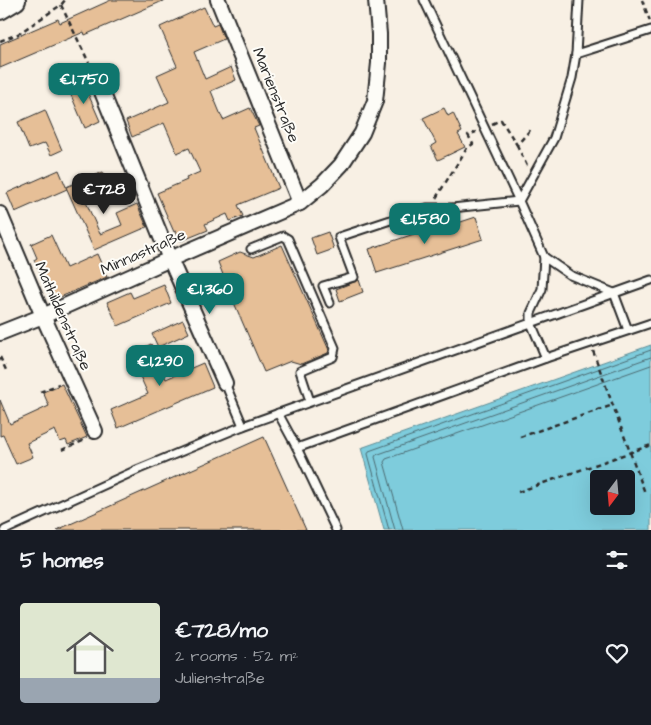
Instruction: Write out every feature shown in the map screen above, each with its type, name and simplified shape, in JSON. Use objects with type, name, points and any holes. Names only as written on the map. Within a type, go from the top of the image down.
[{"type":"main road","points":[[0,9],[15,0]]},
{"type":"street","name":"Marienstraße","points":[[218,0],[300,203]]},
{"type":"street","name":"Minnastraße","points":[[0,333],[300,203],[322,185],[341,165],[362,133],[375,101],[379,63],[376,0]]},
{"type":"street","points":[[96,77],[170,259],[225,383]]},
{"type":"street","name":"Mathildenstraße","points":[[0,214],[43,316],[96,431]]},
{"type":"lane","points":[[424,0],[544,257],[542,289],[531,313],[531,323],[546,358]]},
{"type":"lane","points":[[519,201],[554,138],[572,78],[576,54],[579,0]]},
{"type":"lane","points":[[576,54],[651,30]]},
{"type":"lane","points":[[330,303],[323,286],[354,276],[339,237],[427,208],[452,208],[519,201]]},
{"type":"lane","points":[[251,249],[282,236],[288,239],[335,348],[333,357],[300,371],[310,401]]},
{"type":"lane","points":[[544,257],[570,275],[614,294],[628,330]]},
{"type":"lane","points":[[5,530],[138,469],[243,426],[651,280]]},
{"type":"lane","points":[[297,448],[546,358],[651,323]]},
{"type":"lane","points":[[225,383],[243,426]]},
{"type":"lane","points":[[278,413],[336,530]]},
{"type":"path","points":[[0,40],[18,34],[61,5],[65,0]]},
{"type":"path","points":[[642,0],[651,22]]},
{"type":"path","points":[[61,5],[96,77]]},
{"type":"path","points":[[427,208],[434,201],[468,148],[473,144],[468,136],[501,120],[517,145],[532,178]]},
{"type":"path","points":[[517,145],[531,129]]},
{"type":"path","points":[[589,343],[645,493]]},
{"type":"path","points":[[0,356],[6,370]]},
{"type":"path","points":[[40,392],[72,378]]},
{"type":"path","points":[[520,437],[613,406]]},
{"type":"path","points":[[62,450],[88,439],[96,431]]},
{"type":"path","points":[[518,492],[651,445]]},
{"type":"water","points":[[651,345],[651,530],[384,530],[361,448]]},
{"type":"building","points":[[111,0],[165,0],[85,35],[84,32],[0,68],[0,44],[58,19],[60,23]]},
{"type":"building","points":[[204,7],[213,26],[218,24],[224,39],[194,52],[205,79],[231,67],[236,80],[211,91],[223,120],[250,108],[259,126],[254,128],[279,188],[238,205],[243,216],[230,221],[227,214],[205,224],[208,230],[181,241],[176,231],[174,232],[157,193],[200,172],[189,148],[177,153],[164,123],[132,137],[126,121],[169,102],[157,75],[177,66],[160,27]]},
{"type":"building","points":[[83,82],[100,121],[85,128],[68,88]]},
{"type":"building","points":[[444,108],[448,116],[453,113],[462,132],[458,134],[465,147],[438,160],[431,146],[436,143],[423,118]]},
{"type":"building","points":[[45,110],[62,150],[51,155],[45,143],[29,149],[18,122]]},
{"type":"building","points":[[59,170],[67,189],[15,212],[7,193]]},
{"type":"building","points":[[103,172],[107,182],[82,193],[100,234],[122,225],[117,213],[137,204],[147,227],[94,250],[66,187]]},
{"type":"building","points":[[476,217],[483,239],[377,273],[369,249],[435,227],[436,230]]},
{"type":"building","points":[[328,232],[334,249],[317,255],[311,238]]},
{"type":"building","points":[[51,235],[66,268],[97,254],[107,277],[58,298],[51,295],[34,260],[37,258],[31,244]]},
{"type":"building","points":[[282,245],[329,350],[328,353],[301,364],[291,361],[264,372],[232,298],[237,295],[230,278],[225,280],[218,262],[240,252],[254,257]]},
{"type":"building","points":[[359,280],[363,292],[340,301],[336,289]]},
{"type":"building","points":[[164,285],[171,303],[118,326],[107,302],[130,292],[133,298]]},
{"type":"building","points":[[183,320],[189,333],[158,347],[152,334]]},
{"type":"building","points":[[151,344],[166,379],[203,363],[213,387],[118,428],[111,410],[148,394],[130,354]]},
{"type":"building","points":[[62,384],[87,437],[68,445],[66,440],[60,442],[55,430],[27,443],[33,457],[16,464],[3,435],[0,436],[0,400],[10,424],[49,406],[43,392]]},
{"type":"building","points":[[264,437],[306,530],[57,530]]}]
